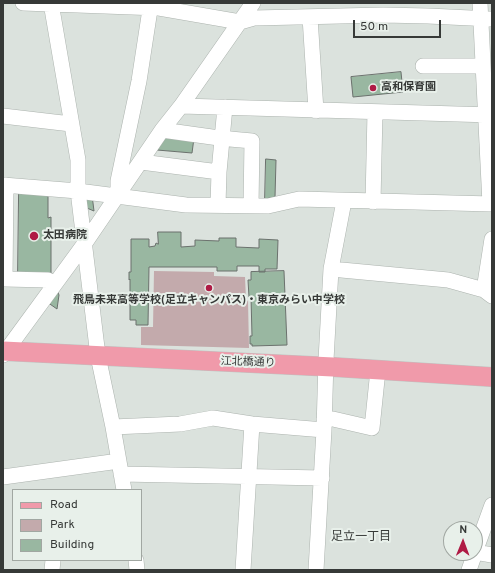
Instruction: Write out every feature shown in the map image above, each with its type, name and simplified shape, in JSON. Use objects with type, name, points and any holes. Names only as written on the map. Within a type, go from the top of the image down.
[{"type":"main road","name":"江北橋通り","points":[[4,352],[326,367],[492,377]]},
{"type":"street","points":[[23,3],[151,5],[159,8],[240,22],[254,18],[310,17],[383,9],[428,16],[486,19]]},
{"type":"street","points":[[4,352],[85,243],[162,130],[181,106],[253,3]]},
{"type":"street","points":[[55,284],[48,280],[5,279],[4,185],[118,195],[186,205],[268,206],[299,199],[491,204],[486,70],[486,19],[480,3]]},
{"type":"street","points":[[51,4],[78,160],[78,191],[98,356],[113,426],[124,489]]},
{"type":"street","points":[[118,195],[118,180],[139,81],[151,5]]},
{"type":"street","points":[[310,17],[316,110]]},
{"type":"street","points":[[423,66],[486,70]]},
{"type":"street","points":[[181,106],[488,115]]},
{"type":"street","points":[[218,205],[219,172],[225,107]]},
{"type":"street","points":[[373,202],[375,112]]},
{"type":"street","points":[[3,116],[71,124]]},
{"type":"street","points":[[162,130],[252,141],[251,206]]},
{"type":"street","points":[[141,162],[219,172]]},
{"type":"street","points":[[316,570],[322,478],[331,268],[344,201]]},
{"type":"street","points":[[331,268],[448,280],[488,293],[492,239]]},
{"type":"street","points":[[113,426],[180,424],[213,418],[252,424],[324,424],[333,419],[372,428],[378,370]]},
{"type":"street","points":[[243,570],[250,476],[252,424]]},
{"type":"street","points":[[3,477],[120,468],[250,476],[322,478]]},
{"type":"street","points":[[483,530],[492,505]]},
{"type":"green space","points":[[154,271],[214,272],[214,276],[245,277],[246,300],[248,301],[249,348],[141,345],[141,327],[153,327]]},
{"type":"building","points":[[401,72],[403,92],[353,97],[351,77]]},
{"type":"building","points":[[167,134],[194,138],[192,153],[157,150]]},
{"type":"building","points":[[266,159],[276,160],[275,197],[265,199]]},
{"type":"building","points":[[19,193],[48,194],[48,218],[51,217],[51,274],[18,273]]},
{"type":"building","points":[[82,194],[92,195],[94,211],[82,206]]},
{"type":"building","points":[[158,232],[181,232],[181,247],[195,246],[195,240],[219,241],[219,238],[236,238],[236,247],[259,248],[259,239],[278,240],[277,269],[265,269],[265,272],[259,272],[259,266],[237,266],[237,271],[217,271],[217,267],[149,267],[148,325],[136,325],[136,320],[130,320],[129,272],[131,272],[131,239],[149,239],[149,247],[155,246],[156,243],[158,244]]},
{"type":"building","points":[[284,271],[287,345],[252,346],[252,344],[250,344],[250,336],[252,336],[251,297],[249,297],[248,280],[251,280],[251,272]]},
{"type":"building","points":[[56,288],[59,295],[57,309],[47,302]]},
{"type":"place","name":"高和保育園","points":[[373,88]]},
{"type":"place","name":"太田病院","points":[[34,236]]},
{"type":"place","name":"飛鳥未来高等学校(足立キャンパス)・東京みらい中学校","points":[[209,288]]},
{"type":"district","name":"足立一丁目","points":[[361,538]]}]
